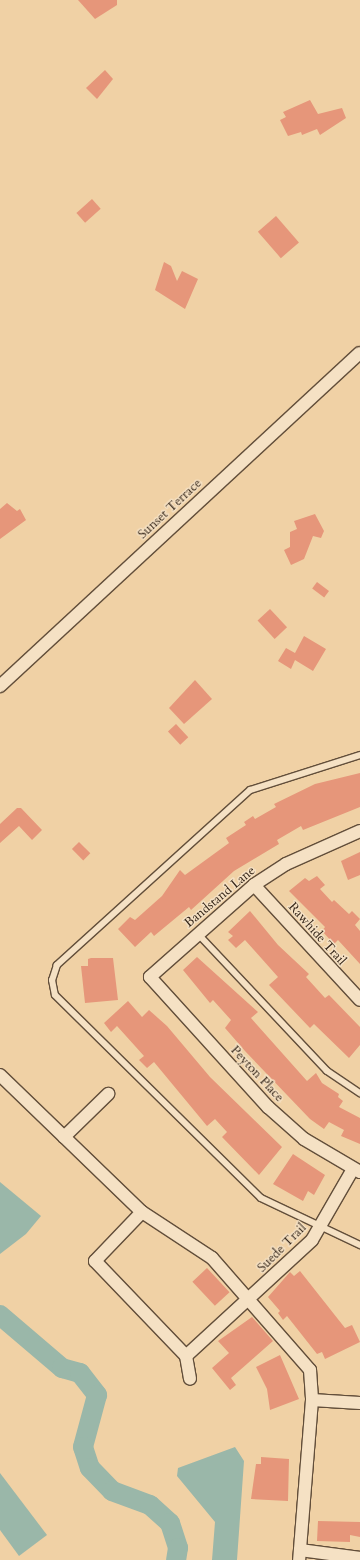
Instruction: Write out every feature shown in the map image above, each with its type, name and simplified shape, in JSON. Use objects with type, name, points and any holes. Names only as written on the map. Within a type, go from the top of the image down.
[{"type":"street","name":"Sunset Terrace","points":[[0,686],[360,353]]},
{"type":"street","name":"Bandstand Lane","points":[[150,977],[254,885],[286,864],[360,832]]},
{"type":"street","name":"Rawhide Trail","points":[[254,885],[360,1000]]},
{"type":"street","name":"Peyton Place","points":[[150,977],[268,1107],[304,1139],[356,1171]]},
{"type":"street","points":[[0,1074],[142,1212],[212,1258],[304,1361],[310,1370],[312,1400],[299,1555],[360,1558]]},
{"type":"street","points":[[64,1137],[108,1094]]},
{"type":"street","name":"Suede Trail","points":[[186,1356],[249,1300],[322,1226],[356,1171]]},
{"type":"street","points":[[142,1212],[89,1262],[186,1356],[190,1379]]},
{"type":"street","points":[[312,1400],[360,1403]]},
{"type":"lane","points":[[360,755],[250,790],[57,964],[52,980],[55,995],[261,1198],[360,1245]]},
{"type":"lane","points":[[197,934],[327,1071],[360,1093]]},
{"type":"shaded area","points":[[0,1182],[41,1216],[26,1234],[0,1254]]},
{"type":"shaded area","points":[[235,1447],[244,1461],[237,1560],[212,1560],[215,1522],[177,1476],[178,1468]]},
{"type":"shaded area","points":[[0,1473],[47,1535],[19,1556],[0,1530]]},
{"type":"building","points":[[78,0],[117,0],[117,5],[95,19]]},
{"type":"building","points":[[105,70],[113,79],[97,99],[86,88]]},
{"type":"building","points":[[310,100],[318,114],[342,108],[346,118],[320,135],[317,129],[302,135],[301,132],[288,136],[280,120],[286,117],[283,112]]},
{"type":"building","points":[[92,199],[101,209],[85,223],[76,213]]},
{"type":"building","points":[[276,216],[299,242],[281,258],[258,232]]},
{"type":"building","points":[[164,262],[171,266],[177,281],[182,271],[198,279],[185,309],[155,290]]},
{"type":"building","points":[[7,503],[17,511],[20,509],[26,520],[0,539],[0,509]]},
{"type":"building","points":[[315,514],[324,531],[321,538],[313,536],[304,559],[291,565],[284,550],[290,547],[290,532],[297,529],[294,521]]},
{"type":"building","points":[[317,582],[329,591],[324,597],[312,588]]},
{"type":"building","points":[[270,609],[287,627],[275,639],[258,621]]},
{"type":"building","points":[[304,636],[326,649],[313,671],[295,660],[291,669],[278,661],[286,648],[295,653]]},
{"type":"building","points":[[195,680],[212,699],[184,724],[169,708]]},
{"type":"building","points":[[176,724],[188,737],[180,745],[168,732]]},
{"type":"building","points":[[360,773],[360,807],[303,830],[301,826],[277,840],[279,844],[234,871],[191,910],[189,907],[154,936],[151,932],[135,947],[118,929],[130,917],[135,920],[162,896],[180,870],[185,875],[229,843],[226,838],[246,825],[244,822],[253,816],[255,819],[276,807],[274,804],[315,784]]},
{"type":"building","points":[[17,808],[21,808],[42,830],[32,840],[19,826],[0,843],[0,824]]},
{"type":"building","points":[[79,842],[90,853],[83,860],[72,849]]},
{"type":"building","points":[[360,852],[360,875],[348,880],[341,861]]},
{"type":"building","points":[[317,876],[325,885],[320,889],[332,902],[334,900],[349,914],[352,911],[360,919],[355,925],[360,931],[360,964],[338,940],[334,944],[322,931],[325,927],[289,891],[305,878],[309,881]]},
{"type":"building","points":[[250,911],[278,945],[309,974],[306,977],[325,998],[329,995],[360,1027],[360,1045],[349,1058],[314,1024],[310,1028],[269,985],[278,977],[245,940],[236,948],[228,940],[233,936],[228,932]]},
{"type":"building","points":[[197,957],[258,1012],[251,1018],[307,1081],[316,1073],[322,1083],[339,1094],[338,1097],[343,1101],[339,1107],[360,1118],[360,1144],[341,1136],[344,1130],[329,1122],[324,1129],[310,1119],[245,1051],[225,1028],[231,1020],[213,1000],[210,1003],[183,970]]},
{"type":"building","points":[[113,958],[118,1000],[85,1003],[81,966],[88,966],[88,959]]},
{"type":"building","points":[[128,1001],[142,1017],[149,1010],[167,1026],[210,1077],[282,1147],[259,1175],[222,1137],[227,1132],[215,1119],[207,1126],[154,1062],[147,1068],[139,1060],[144,1056],[117,1026],[111,1032],[104,1023]]},
{"type":"building","points":[[293,1154],[325,1175],[314,1195],[308,1191],[303,1201],[273,1184]]},
{"type":"building","points":[[207,1268],[230,1292],[215,1306],[192,1282]]},
{"type":"building","points":[[300,1271],[345,1328],[352,1325],[360,1342],[325,1359],[322,1352],[317,1354],[287,1316],[283,1320],[278,1313],[280,1311],[268,1297],[290,1272],[294,1276]]},
{"type":"building","points":[[252,1317],[273,1341],[231,1378],[236,1385],[230,1390],[212,1368],[229,1353],[218,1341]]},
{"type":"building","points":[[280,1355],[299,1399],[270,1410],[267,1389],[256,1367]]},
{"type":"building","points":[[261,1457],[289,1459],[288,1501],[251,1499],[256,1464],[261,1464]]},
{"type":"building","points":[[318,1521],[360,1522],[360,1537],[350,1535],[350,1542],[317,1541]]},
{"type":"waterway","points":[[0,1315],[62,1368],[80,1373],[97,1395],[83,1447],[90,1468],[112,1491],[150,1505],[170,1523],[178,1548],[176,1560]]}]
